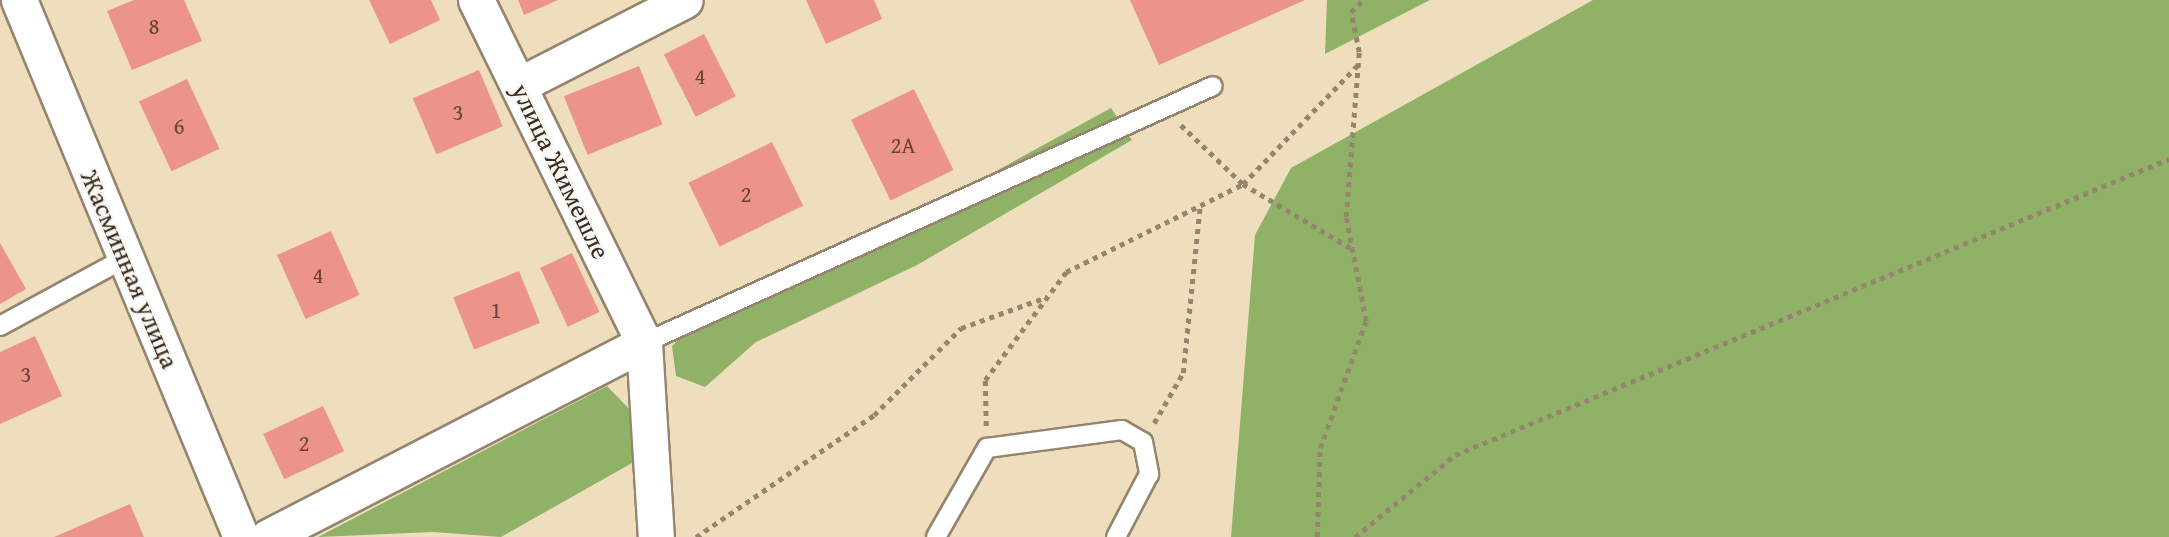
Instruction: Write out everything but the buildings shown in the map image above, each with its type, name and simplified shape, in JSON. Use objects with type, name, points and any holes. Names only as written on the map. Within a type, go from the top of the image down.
[{"type":"street","name":"Жасминная улица","points":[[19,0],[242,537]]},
{"type":"street","name":"улица Жимешле","points":[[476,0],[644,344]]},
{"type":"street","points":[[519,85],[685,0]]},
{"type":"street","points":[[268,537],[644,344],[656,537]]},
{"type":"lane","points":[[644,344],[1166,111],[1213,86]]},
{"type":"lane","points":[[0,326],[125,258]]},
{"type":"lane","points":[[936,537],[986,448],[1122,430],[1143,442],[1149,474],[1116,537]]},
{"type":"path","points":[[1317,537],[1320,449],[1366,321],[1346,217],[1359,64],[1352,12],[1363,0]]},
{"type":"path","points":[[986,448],[985,380],[1066,272],[1243,184],[1359,64]]},
{"type":"path","points":[[1166,111],[1243,184],[1352,249]]},
{"type":"path","points":[[1355,537],[1455,455],[2169,159]]},
{"type":"path","points":[[1143,442],[1183,373],[1200,205]]},
{"type":"path","points":[[696,537],[874,415],[961,328],[1047,297]]},
{"type":"green space","points":[[1327,0],[1430,0],[1325,54]]},
{"type":"green space","points":[[1593,0],[2169,0],[2169,537],[1231,537],[1255,235],[1291,168]]},
{"type":"green space","points":[[1111,108],[1132,140],[917,265],[756,342],[705,387],[676,376],[672,346],[711,309],[945,199]]},
{"type":"green space","points":[[607,386],[633,413],[632,463],[501,537],[433,532],[318,537]]}]
